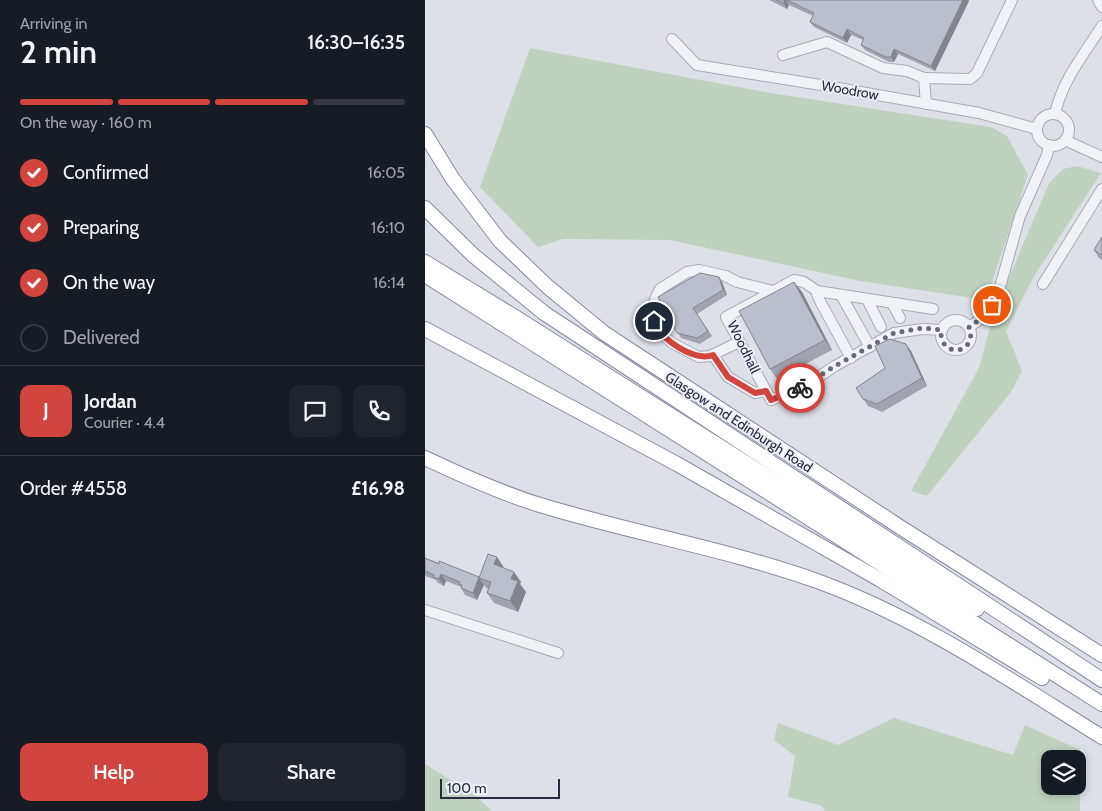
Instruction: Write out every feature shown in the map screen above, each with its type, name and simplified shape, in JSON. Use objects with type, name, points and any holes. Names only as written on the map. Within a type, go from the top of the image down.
[{"type":"highway","name":"Glasgow and Edinburgh Road","points":[[425,134],[453,178],[500,241],[548,287],[604,333],[900,527],[1102,655]]},
{"type":"highway","points":[[425,208],[473,255],[517,292],[562,325],[1102,680]]},
{"type":"highway","points":[[425,262],[1102,688]]},
{"type":"highway","points":[[425,275],[1102,704]]},
{"type":"highway","points":[[562,325],[575,340],[739,452],[763,474]]},
{"type":"highway","points":[[425,329],[677,464],[879,579],[1102,715]]},
{"type":"highway","points":[[425,458],[474,480],[538,504],[630,530],[751,560],[842,591],[891,613],[947,642],[1102,737]]},
{"type":"street","points":[[783,55],[827,42],[883,68],[907,71],[924,78],[970,79],[977,73],[1012,0]]},
{"type":"street","points":[[1098,0],[1102,7]]},
{"type":"street","points":[[1055,114],[1058,101],[1071,73],[1102,26]]},
{"type":"street","name":"Woodrow","points":[[673,39],[697,65],[979,113],[1037,129]]},
{"type":"street","points":[[924,78],[926,104]]},
{"type":"street","points":[[1055,114],[1062,117],[1068,125],[1068,135],[1057,146],[1049,145],[1039,138],[1037,129],[1038,124],[1044,117],[1055,114]]},
{"type":"street","points":[[1065,140],[1102,157]]},
{"type":"street","points":[[969,327],[985,316],[998,294],[1020,216],[1047,155],[1049,145]]},
{"type":"street","points":[[1043,284],[1102,189]]},
{"type":"street","points":[[739,342],[713,355],[699,357],[672,342],[661,333],[652,314],[655,299],[660,289],[687,272],[699,270],[726,276],[737,282],[773,291]]},
{"type":"street","name":"Woodhall","points":[[775,398],[739,342],[726,317],[794,280],[804,282],[817,291]]},
{"type":"street","points":[[851,358],[821,303],[817,291],[933,309]]},
{"type":"street","points":[[841,295],[869,351]]},
{"type":"street","points":[[867,298],[881,327]]},
{"type":"street","points":[[892,302],[900,318]]},
{"type":"street","points":[[955,320],[964,322],[969,327],[971,337],[966,346],[958,350],[952,350],[944,344],[941,330],[945,324],[955,320]]},
{"type":"street","points":[[713,355],[728,377],[755,393],[775,398],[804,392],[826,372],[851,358],[869,351],[894,333],[923,328],[941,330]]},
{"type":"street","points":[[826,372],[830,384]]},
{"type":"street","points":[[425,610],[558,653]]},
{"type":"green space","points":[[530,48],[771,93],[991,127],[1007,136],[1028,175],[986,300],[860,281],[670,240],[563,239],[538,247],[480,187]]},
{"type":"green space","points":[[1077,166],[1101,173],[1033,278],[1006,331],[1022,371],[1011,392],[927,496],[911,491],[979,368],[993,316],[1049,183],[1063,169]]},
{"type":"green space","points":[[894,718],[1013,755],[1025,725],[1080,750],[1041,750],[1041,795],[1080,795],[1080,811],[825,811],[822,806],[788,797],[795,756],[774,740],[778,723],[838,745]]},
{"type":"green space","points":[[425,764],[476,796],[492,811],[425,811]]},
{"type":"building","points":[[787,0],[963,0],[931,66],[894,49],[891,57],[886,57],[861,45],[864,38],[847,29],[843,38],[810,22],[814,13]]},
{"type":"building","points":[[1102,237],[1102,255],[1094,250]]},
{"type":"building","points":[[700,273],[719,277],[723,290],[693,308],[708,331],[697,338],[677,333],[658,297]]},
{"type":"building","points":[[794,282],[825,340],[770,369],[739,311]]},
{"type":"building","points":[[890,339],[906,344],[922,378],[877,404],[863,399],[856,388],[885,368],[875,346]]},
{"type":"building","points":[[488,554],[497,557],[494,564],[514,572],[511,579],[518,581],[510,601],[487,593],[491,582],[479,578]]},
{"type":"building","points":[[425,558],[439,564],[439,561],[479,577],[473,593],[461,588],[460,582],[441,574],[439,579],[433,577],[434,575],[425,571]]},
{"type":"way so far","points":[[800,388],[894,333],[923,328],[941,330],[942,340],[947,347],[952,350],[961,349],[966,346],[971,337],[969,327],[985,316],[992,305]]},
{"type":"route","points":[[654,321],[661,333],[672,342],[699,357],[713,355],[728,377],[755,393],[766,391],[771,400],[800,388]]}]
